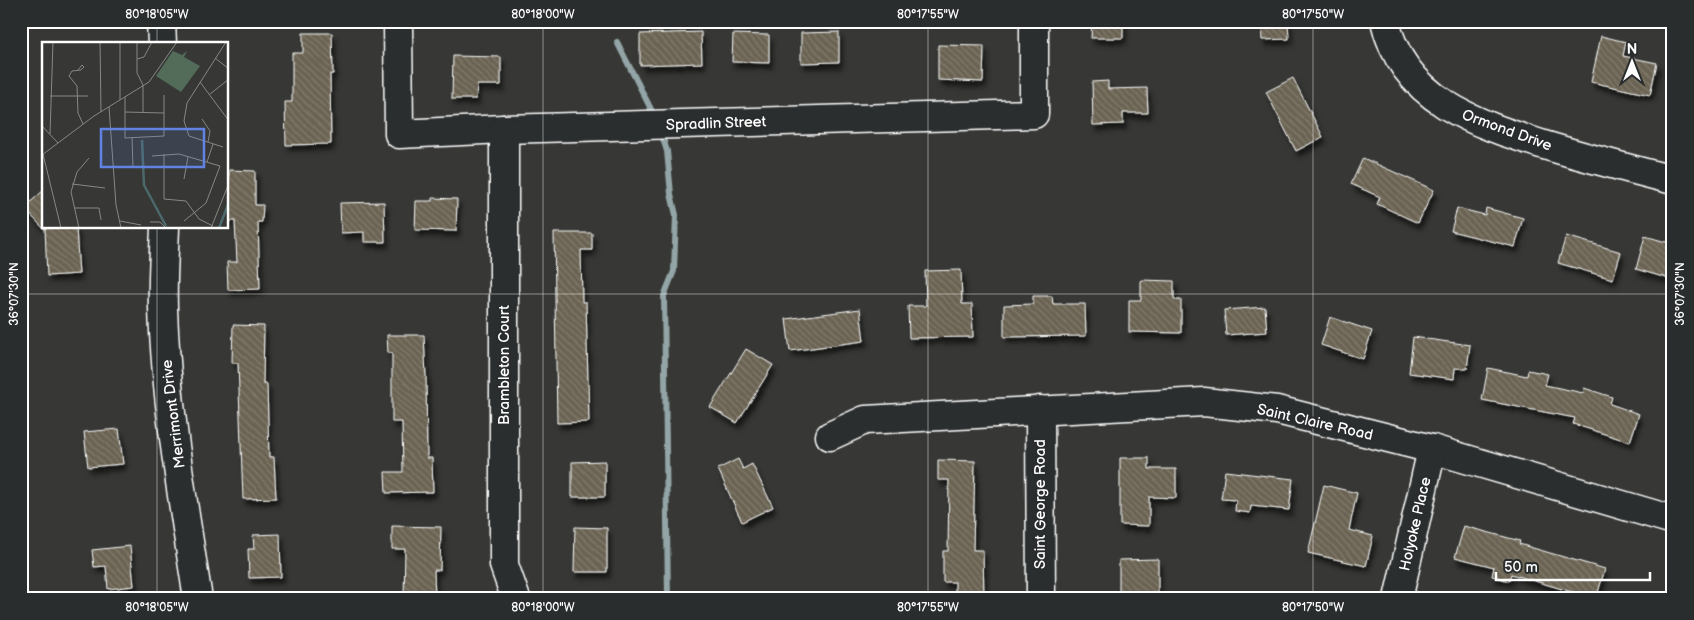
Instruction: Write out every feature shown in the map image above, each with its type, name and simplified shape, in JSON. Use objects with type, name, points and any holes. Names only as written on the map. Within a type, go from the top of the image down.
[{"type":"street","points":[[161,21],[162,42]]},
{"type":"street","name":"Spradlin Street","points":[[398,21],[399,134],[504,129],[1034,114],[1034,21]]},
{"type":"street","name":"Ormond Drive","points":[[1384,21],[1397,56],[1407,72],[1443,103],[1467,117],[1502,132],[1574,154],[1673,180]]},
{"type":"street","name":"Brambleton Court","points":[[504,129],[504,565],[516,599]]},
{"type":"street","name":"Merrimont Drive","points":[[165,229],[162,306],[166,362],[183,501],[198,599]]},
{"type":"street","name":"Saint Claire Road","points":[[830,436],[865,420],[1204,402],[1276,410],[1432,450],[1673,520]]},
{"type":"street","name":"Saint George Road","points":[[1040,410],[1041,599]]},
{"type":"street","name":"Holyoke Place","points":[[1398,599],[1432,450]]},
{"type":"building","points":[[1092,21],[1123,21],[1123,38],[1091,38]]},
{"type":"building","points":[[1261,21],[1288,21],[1289,39],[1262,40]]},
{"type":"building","points":[[701,32],[702,63],[640,65],[640,34]]},
{"type":"building","points":[[839,32],[839,62],[801,63],[801,33]]},
{"type":"building","points":[[303,33],[332,33],[333,74],[330,74],[331,144],[286,145],[285,102],[292,102],[292,53],[303,53]]},
{"type":"building","points":[[733,34],[769,35],[769,63],[732,62]]},
{"type":"building","points":[[1601,36],[1626,42],[1623,56],[1657,63],[1650,95],[1591,82]]},
{"type":"building","points":[[938,45],[984,46],[983,82],[938,80]]},
{"type":"building","points":[[453,56],[501,57],[501,85],[477,85],[476,99],[452,99]]},
{"type":"building","points":[[1293,78],[1323,137],[1296,151],[1266,92]]},
{"type":"building","points":[[1108,81],[1108,89],[1147,88],[1148,113],[1123,113],[1123,124],[1093,125],[1092,82]]},
{"type":"building","points":[[1363,158],[1434,190],[1418,223],[1377,204],[1380,197],[1351,184]]},
{"type":"building","points":[[229,170],[255,171],[255,205],[263,205],[262,222],[258,222],[260,289],[228,290],[227,262],[237,262],[235,221],[229,221]]},
{"type":"building","points":[[42,192],[42,227],[24,208]]},
{"type":"building","points":[[432,198],[457,199],[456,231],[415,230],[416,201],[432,201]]},
{"type":"building","points":[[384,202],[385,242],[364,242],[364,232],[341,233],[340,203]]},
{"type":"building","points":[[1457,208],[1485,215],[1486,208],[1523,218],[1515,247],[1451,231]]},
{"type":"building","points":[[45,229],[76,229],[79,274],[47,276]]},
{"type":"building","points":[[554,233],[592,233],[592,250],[581,250],[582,302],[586,302],[589,422],[557,423]]},
{"type":"building","points":[[1566,236],[1621,252],[1613,279],[1558,263]]},
{"type":"building","points":[[1645,236],[1673,244],[1673,280],[1636,269]]},
{"type":"building","points":[[961,270],[962,304],[972,304],[973,337],[909,338],[908,306],[926,306],[925,271]]},
{"type":"building","points":[[1141,280],[1174,281],[1174,300],[1181,300],[1181,333],[1129,332],[1129,300],[1141,300]]},
{"type":"building","points":[[1033,296],[1052,296],[1053,304],[1085,304],[1086,336],[1004,337],[1004,305],[1033,304]]},
{"type":"building","points":[[1265,307],[1267,332],[1226,335],[1224,310]]},
{"type":"building","points":[[860,309],[864,341],[790,351],[786,319]]},
{"type":"building","points":[[1330,317],[1372,331],[1363,359],[1321,345]]},
{"type":"building","points":[[233,325],[264,326],[263,384],[267,384],[269,457],[274,457],[276,498],[243,499],[238,363],[232,363]]},
{"type":"building","points":[[387,335],[424,335],[427,458],[432,458],[433,492],[386,493],[385,472],[403,472],[402,422],[392,422],[392,353],[388,353]]},
{"type":"building","points":[[1413,337],[1470,345],[1467,369],[1455,368],[1454,379],[1409,373]]},
{"type":"building","points":[[746,349],[773,365],[737,423],[710,407]]},
{"type":"building","points":[[1488,368],[1527,376],[1528,370],[1548,374],[1545,385],[1583,393],[1584,388],[1612,397],[1610,404],[1639,414],[1630,442],[1573,424],[1575,418],[1482,400]]},
{"type":"building","points":[[119,429],[123,464],[88,467],[84,432]]},
{"type":"building","points":[[1120,458],[1149,458],[1149,469],[1176,469],[1176,498],[1149,497],[1149,526],[1120,525]]},
{"type":"building","points":[[738,459],[743,469],[752,464],[773,507],[742,522],[718,469]]},
{"type":"building","points":[[938,460],[975,461],[973,550],[983,550],[984,599],[955,599],[955,582],[943,582],[943,551],[948,551],[949,480],[938,480]]},
{"type":"building","points":[[605,461],[605,497],[572,497],[572,462]]},
{"type":"building","points":[[1225,471],[1293,479],[1289,510],[1251,506],[1250,513],[1235,511],[1236,500],[1221,499]]},
{"type":"building","points":[[1324,485],[1357,493],[1349,530],[1373,536],[1366,566],[1308,553]]},
{"type":"building","points":[[392,526],[441,527],[440,570],[434,570],[435,599],[404,599],[405,549],[392,549]]},
{"type":"building","points":[[1464,526],[1520,541],[1519,544],[1605,569],[1596,599],[1511,574],[1509,581],[1492,576],[1494,567],[1455,557]]},
{"type":"building","points":[[575,527],[607,528],[607,572],[574,572]]},
{"type":"building","points":[[280,534],[281,577],[249,578],[248,549],[254,549],[253,535]]},
{"type":"building","points":[[130,546],[134,586],[108,589],[106,566],[94,567],[92,550]]},
{"type":"building","points":[[1158,559],[1158,599],[1119,599],[1119,560]]},
{"type":"waterway","points":[[617,42],[656,119]]},
{"type":"waterway","points":[[660,130],[667,151],[671,194],[676,215],[674,271],[664,296],[668,599]]}]
